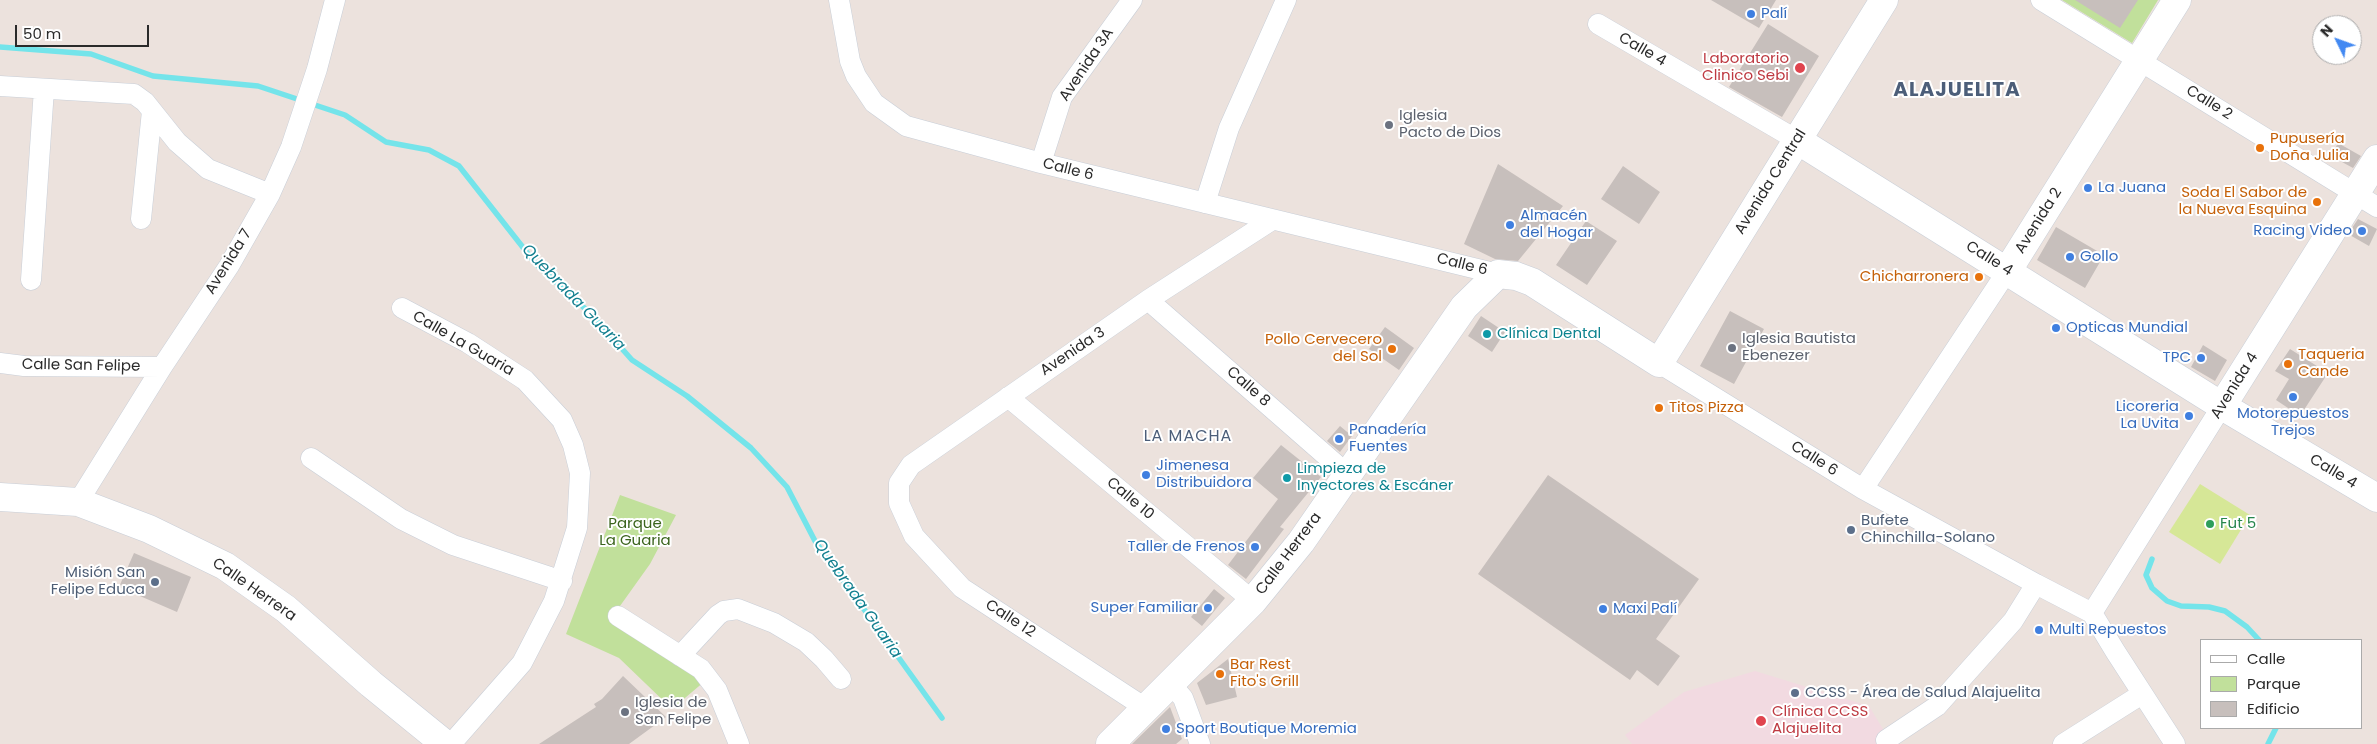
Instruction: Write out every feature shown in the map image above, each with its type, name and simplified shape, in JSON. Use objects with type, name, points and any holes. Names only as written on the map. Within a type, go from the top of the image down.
[{"type":"street","name":"Avenida 7","points":[[78,502],[162,367],[229,266],[270,194],[291,147],[318,69],[334,0]]},
{"type":"street","name":"Calle 6","points":[[839,0],[850,61],[856,76],[869,97],[884,112],[900,123],[918,130],[1041,164],[1272,220],[1368,241],[1498,274],[1516,276],[1532,282],[1659,364],[1863,489],[2092,613]]},
{"type":"street","name":"Avenida 3A","points":[[1041,164],[1062,97],[1132,0]]},
{"type":"street","points":[[1205,203],[1229,128],[1286,0]]},
{"type":"street","name":"Avenida Central","points":[[1659,364],[1884,0]]},
{"type":"street","name":"Calle 2","points":[[2040,0],[2366,201]]},
{"type":"street","name":"Avenida 2","points":[[1863,489],[2008,270],[2177,0]]},
{"type":"street","name":"Calle 4","points":[[1598,24],[1797,140],[2008,270],[2222,406],[2377,498]]},
{"type":"street","points":[[0,86],[134,94],[145,102],[177,142],[208,169],[270,194]]},
{"type":"street","points":[[31,280],[44,89]]},
{"type":"street","points":[[141,219],[152,111]]},
{"type":"street","name":"Avenida 4","points":[[2092,613],[2222,406],[2366,201],[2377,159]]},
{"type":"street","name":"Avenida 3","points":[[899,503],[899,483],[912,464],[1148,300],[1272,220]]},
{"type":"street","name":"Calle Herrera","points":[[1110,744],[1253,601],[1301,542],[1464,307],[1498,274]]},
{"type":"street","name":"Calle 8","points":[[1148,300],[1347,474]]},
{"type":"street","name":"Calle La Guaria","points":[[402,308],[468,343],[525,380],[562,420],[573,445],[580,473],[577,528],[562,581],[554,601],[522,663],[452,744]]},
{"type":"street","name":"Calle San Felipe","points":[[0,363],[24,366],[162,367]]},
{"type":"street","name":"Calle 10","points":[[1008,397],[1253,601]]},
{"type":"street","points":[[311,458],[401,519],[445,541],[562,581]]},
{"type":"street","name":"Calle Herrera","points":[[0,497],[78,502],[149,529],[225,566],[286,609],[371,684],[446,744]]},
{"type":"street","name":"Calle 12","points":[[899,503],[914,536],[962,588],[1147,709]]},
{"type":"street","points":[[1886,740],[1937,706],[2013,621],[2036,584]]},
{"type":"street","points":[[680,656],[718,615],[724,611],[738,609],[774,623],[806,642],[824,659],[840,679]]},
{"type":"street","points":[[2092,613],[2175,744]]},
{"type":"street","points":[[618,616],[701,669],[718,690],[739,744]]},
{"type":"street","points":[[1172,684],[1183,698],[1200,744]]},
{"type":"street","points":[[2062,744],[2142,694]]},
{"type":"shaded area","name":"Clínica CCSS Alajuelita","points":[[1755,671],[1869,706],[1892,744],[1632,744],[1625,735],[1684,692]]},
{"type":"green space","points":[[2062,0],[2158,0],[2132,43]]},
{"type":"green space","name":"Fut 5","points":[[2200,484],[2250,515],[2220,564],[2169,532]]},
{"type":"green space","name":"Parque La Guaria","points":[[620,495],[676,515],[650,564],[610,620],[705,681],[672,709],[619,658],[566,634]]},
{"type":"building","name":"Palí","points":[[1711,0],[1776,0],[1759,28]]},
{"type":"building","points":[[2075,0],[2138,0],[2120,28]]},
{"type":"building","points":[[1768,24],[1819,56],[1782,117],[1729,87]]},
{"type":"building","points":[[2338,143],[2361,156],[2353,168],[2331,156]]},
{"type":"building","name":"Almacén del Hogar","points":[[1498,164],[1563,206],[1518,261],[1495,259],[1464,244]]},
{"type":"building","points":[[1623,166],[1660,192],[1639,224],[1601,199]]},
{"type":"building","name":"Racing Video","points":[[2358,219],[2377,229],[2369,246],[2348,234]]},
{"type":"building","points":[[1586,221],[1617,241],[1587,285],[1556,265]]},
{"type":"building","name":"Gollo","points":[[2056,227],[2104,255],[2085,288],[2037,260]]},
{"type":"building","name":"Iglesia Bautista Ebenezer","points":[[1730,311],[1764,329],[1734,384],[1700,366]]},
{"type":"building","name":"Clínica Dental","points":[[1481,316],[1505,332],[1492,352],[1468,336]]},
{"type":"building","name":"Pollo Cervecero del Sol","points":[[1385,327],[1414,348],[1399,370],[1369,349]]},
{"type":"building","points":[[2203,345],[2227,360],[2215,381],[2191,367]]},
{"type":"building","points":[[2290,349],[2328,373],[2300,416],[2276,400],[2289,379],[2275,371]]},
{"type":"building","name":"Panadería Fuentes","points":[[1340,426],[1352,436],[1340,452],[1327,441]]},
{"type":"building","points":[[1281,445],[1321,477],[1280,527],[1284,529],[1246,579],[1228,565],[1278,499],[1253,478]]},
{"type":"building","name":"Maxi Palí","points":[[1548,475],[1699,579],[1656,639],[1680,656],[1658,686],[1637,670],[1630,680],[1478,574]]},
{"type":"building","name":"Misión San Felipe Educa","points":[[134,553],[191,577],[177,612],[119,587]]},
{"type":"building","name":"Super Familiar","points":[[1214,589],[1225,598],[1202,626],[1191,617]]},
{"type":"building","name":"Bar Rest Fito's Grill","points":[[1228,659],[1237,697],[1206,705],[1197,683]]},
{"type":"building","name":"Iglesia de San Felipe","points":[[623,676],[666,717],[629,744],[539,744],[596,707],[594,704],[602,699]]},
{"type":"building","points":[[1170,707],[1182,739],[1176,744],[1132,744]]},
{"type":"waterway","name":"Quebrada Guaria","points":[[0,47],[91,54],[153,76],[258,86],[345,115],[386,142],[429,150],[459,166],[536,264],[592,315],[632,360],[687,396],[751,448],[787,487],[815,541],[942,718]]},
{"type":"waterway","points":[[2152,559],[2146,575],[2152,588],[2167,601],[2181,606],[2209,607],[2225,611],[2247,627],[2258,639]]},
{"type":"waterway","points":[[2268,744],[2276,729]]},
{"type":"place","name":"Palí","points":[[1751,14]]},
{"type":"place","name":"Laboratorio Clinico Sebi","points":[[1800,68]]},
{"type":"place","name":"Iglesia Pacto de Dios","points":[[1389,125]]},
{"type":"place","name":"Pupusería Doña Julia","points":[[2260,148]]},
{"type":"place","name":"La Juana","points":[[2088,188]]},
{"type":"place","name":"Soda El Sabor de la Nueva Esquina","points":[[2317,202]]},
{"type":"place","name":"Almacén del Hogar","points":[[1510,225]]},
{"type":"place","name":"Racing Video","points":[[2362,231]]},
{"type":"place","name":"Gollo","points":[[2070,257]]},
{"type":"place","name":"Chicharronera","points":[[1979,277]]},
{"type":"place","name":"Opticas Mundial","points":[[2056,328]]},
{"type":"place","name":"Clínica Dental","points":[[1487,334]]},
{"type":"place","name":"Iglesia Bautista Ebenezer","points":[[1732,348]]},
{"type":"place","name":"Pollo Cervecero del Sol","points":[[1392,349]]},
{"type":"place","name":"TPC","points":[[2201,358]]},
{"type":"place","name":"Taqueria Cande","points":[[2288,364]]},
{"type":"place","name":"Motorepuestos Trejos","points":[[2293,397]]},
{"type":"place","name":"Titos Pizza","points":[[1659,408]]},
{"type":"place","name":"Licoreria La Uvita","points":[[2189,416]]},
{"type":"place","name":"Panadería Fuentes","points":[[1339,439]]},
{"type":"place","name":"Jimenesa Distribuidora","points":[[1146,475]]},
{"type":"place","name":"Limpieza de Inyectores & Escáner","points":[[1287,478]]},
{"type":"place","name":"Fut 5","points":[[2210,524]]},
{"type":"place","name":"Bufete Chinchilla-Solano","points":[[1851,530]]},
{"type":"place","name":"Taller de Frenos","points":[[1255,547]]},
{"type":"place","name":"Misión San Felipe Educa","points":[[155,582]]},
{"type":"place","name":"Super Familiar","points":[[1208,608]]},
{"type":"place","name":"Maxi Palí","points":[[1603,609]]},
{"type":"place","name":"Multi Repuestos","points":[[2039,630]]},
{"type":"place","name":"Bar Rest Fito's Grill","points":[[1220,674]]},
{"type":"place","name":"CCSS - Área de Salud Alajuelita","points":[[1795,693]]},
{"type":"place","name":"Iglesia de San Felipe","points":[[625,712]]},
{"type":"place","name":"Clínica CCSS Alajuelita","points":[[1761,721]]},
{"type":"place","name":"Sport Boutique Moremia","points":[[1166,729]]},
{"type":"district","name":"ALAJUELITA","points":[[1957,91]]},
{"type":"district","name":"LA MACHA","points":[[1188,437]]}]
